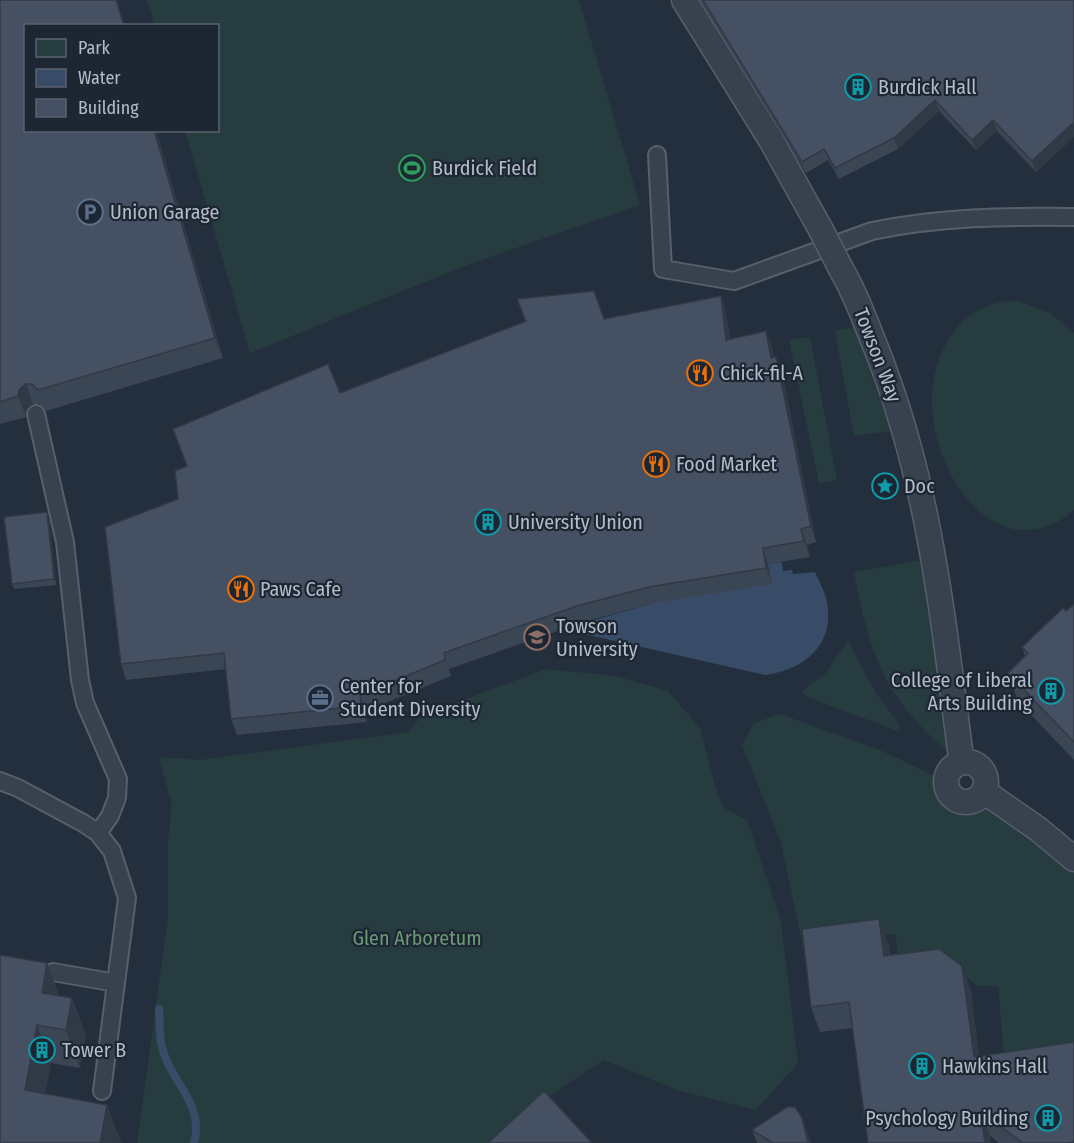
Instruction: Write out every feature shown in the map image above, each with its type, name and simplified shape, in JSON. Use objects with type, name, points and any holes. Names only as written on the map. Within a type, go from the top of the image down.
[{"type":"street","name":"Towson Way","points":[[684,0],[777,149],[821,230],[860,306],[892,388],[919,480],[937,576],[960,750]]},
{"type":"street","points":[[982,798],[1038,829],[1074,859]]},
{"type":"lane","points":[[657,155],[663,269],[734,281],[842,241],[896,226],[966,218],[1074,217]]},
{"type":"lane","points":[[36,414],[65,542],[80,680],[85,703],[118,779],[117,798],[110,816],[98,833]]},
{"type":"lane","points":[[0,782],[58,808],[98,833],[112,851],[127,898],[102,1091]]},
{"type":"lane","points":[[53,972],[116,983]]},
{"type":"green space","name":"Burdick Field","points":[[147,0],[579,0],[640,205],[467,265],[250,353],[185,132],[219,132],[219,24],[155,24]]},
{"type":"green space","points":[[1018,301],[1050,313],[1074,333],[1074,510],[1041,528],[1009,528],[980,512],[956,484],[940,449],[932,410],[936,370],[958,326],[965,319],[989,305]]},
{"type":"green space","points":[[854,327],[891,431],[854,436],[835,331]]},
{"type":"green space","points":[[810,337],[837,480],[819,483],[789,340]]},
{"type":"green space","points":[[922,560],[949,753],[909,712],[883,672],[866,628],[854,572]]},
{"type":"green space","points":[[848,640],[875,692],[900,725],[899,729],[895,730],[807,697],[801,691],[825,674]]},
{"type":"green space","name":"Glen Arboretum","points":[[546,669],[616,676],[668,691],[700,728],[717,793],[724,808],[747,820],[781,922],[798,1063],[756,1110],[677,1090],[604,1060],[549,1096],[500,1143],[137,1143],[168,918],[168,841],[172,806],[159,757],[200,760],[409,732],[421,716]]},
{"type":"green space","points":[[780,714],[880,750],[935,776],[939,795],[951,807],[968,811],[986,805],[1074,873],[1074,1055],[1005,1066],[998,986],[978,986],[950,965],[900,971],[895,934],[803,947],[781,843],[742,745],[754,723]]},
{"type":"water","points":[[782,562],[783,571],[792,570],[793,574],[815,572],[825,595],[828,614],[827,629],[815,652],[805,661],[780,672],[765,675],[562,629],[654,603],[721,590],[768,564]]},
{"type":"building","name":"Union Garage","points":[[0,0],[116,0],[123,24],[24,24],[24,132],[155,132],[215,338],[38,390],[32,384],[26,384],[19,390],[18,396],[0,402]]},
{"type":"building","name":"Burdick Hall","points":[[703,0],[1074,0],[1074,122],[1032,161],[993,120],[972,140],[935,100],[894,138],[835,168],[824,149],[802,162]]},
{"type":"building","name":"University Union","points":[[594,291],[604,319],[721,296],[726,340],[766,331],[771,358],[776,357],[811,526],[801,529],[804,541],[763,548],[766,568],[649,587],[577,606],[444,653],[445,660],[360,695],[361,706],[231,719],[224,653],[121,664],[105,527],[178,499],[175,471],[187,466],[173,429],[328,364],[340,393],[526,321],[517,299]]},
{"type":"building","points":[[47,512],[54,579],[12,584],[4,517]]},
{"type":"building","points":[[1074,604],[1074,742],[1008,673],[1028,653],[1022,647],[1063,608],[1066,611]]},
{"type":"building","points":[[879,919],[884,956],[939,949],[962,966],[974,1057],[1074,1042],[1074,1142],[1023,1143],[981,1112],[985,1143],[868,1143],[849,1002],[811,1007],[802,929]]},
{"type":"building","points":[[0,955],[47,963],[42,993],[72,998],[66,1030],[37,1025],[25,1090],[107,1105],[100,1143],[0,1143]]},
{"type":"building","points":[[544,1091],[592,1143],[488,1143]]},
{"type":"building","points":[[787,1107],[795,1107],[802,1118],[808,1143],[773,1143],[752,1130]]},
{"type":"waterway","points":[[159,1009],[161,1042],[166,1060],[191,1104],[195,1116],[194,1143]]},
{"type":"place","name":"Burdick Hall","points":[[858,87]]},
{"type":"place","name":"Burdick Field","points":[[412,168]]},
{"type":"place","name":"Union Garage","points":[[90,212]]},
{"type":"place","name":"Chick-fil-A","points":[[700,373]]},
{"type":"place","name":"Food Market","points":[[656,464]]},
{"type":"place","name":"Doc","points":[[885,486]]},
{"type":"place","name":"University Union","points":[[488,522]]},
{"type":"place","name":"Paws Cafe","points":[[241,589]]},
{"type":"place","name":"Towson University","points":[[537,637]]},
{"type":"place","name":"College of Liberal Arts Building","points":[[1051,691]]},
{"type":"place","name":"Center for Student Diversity","points":[[320,698]]},
{"type":"place","name":"Tower B","points":[[42,1050]]},
{"type":"place","name":"Hawkins Hall","points":[[922,1066]]},
{"type":"place","name":"Psychology Building","points":[[1048,1118]]}]
